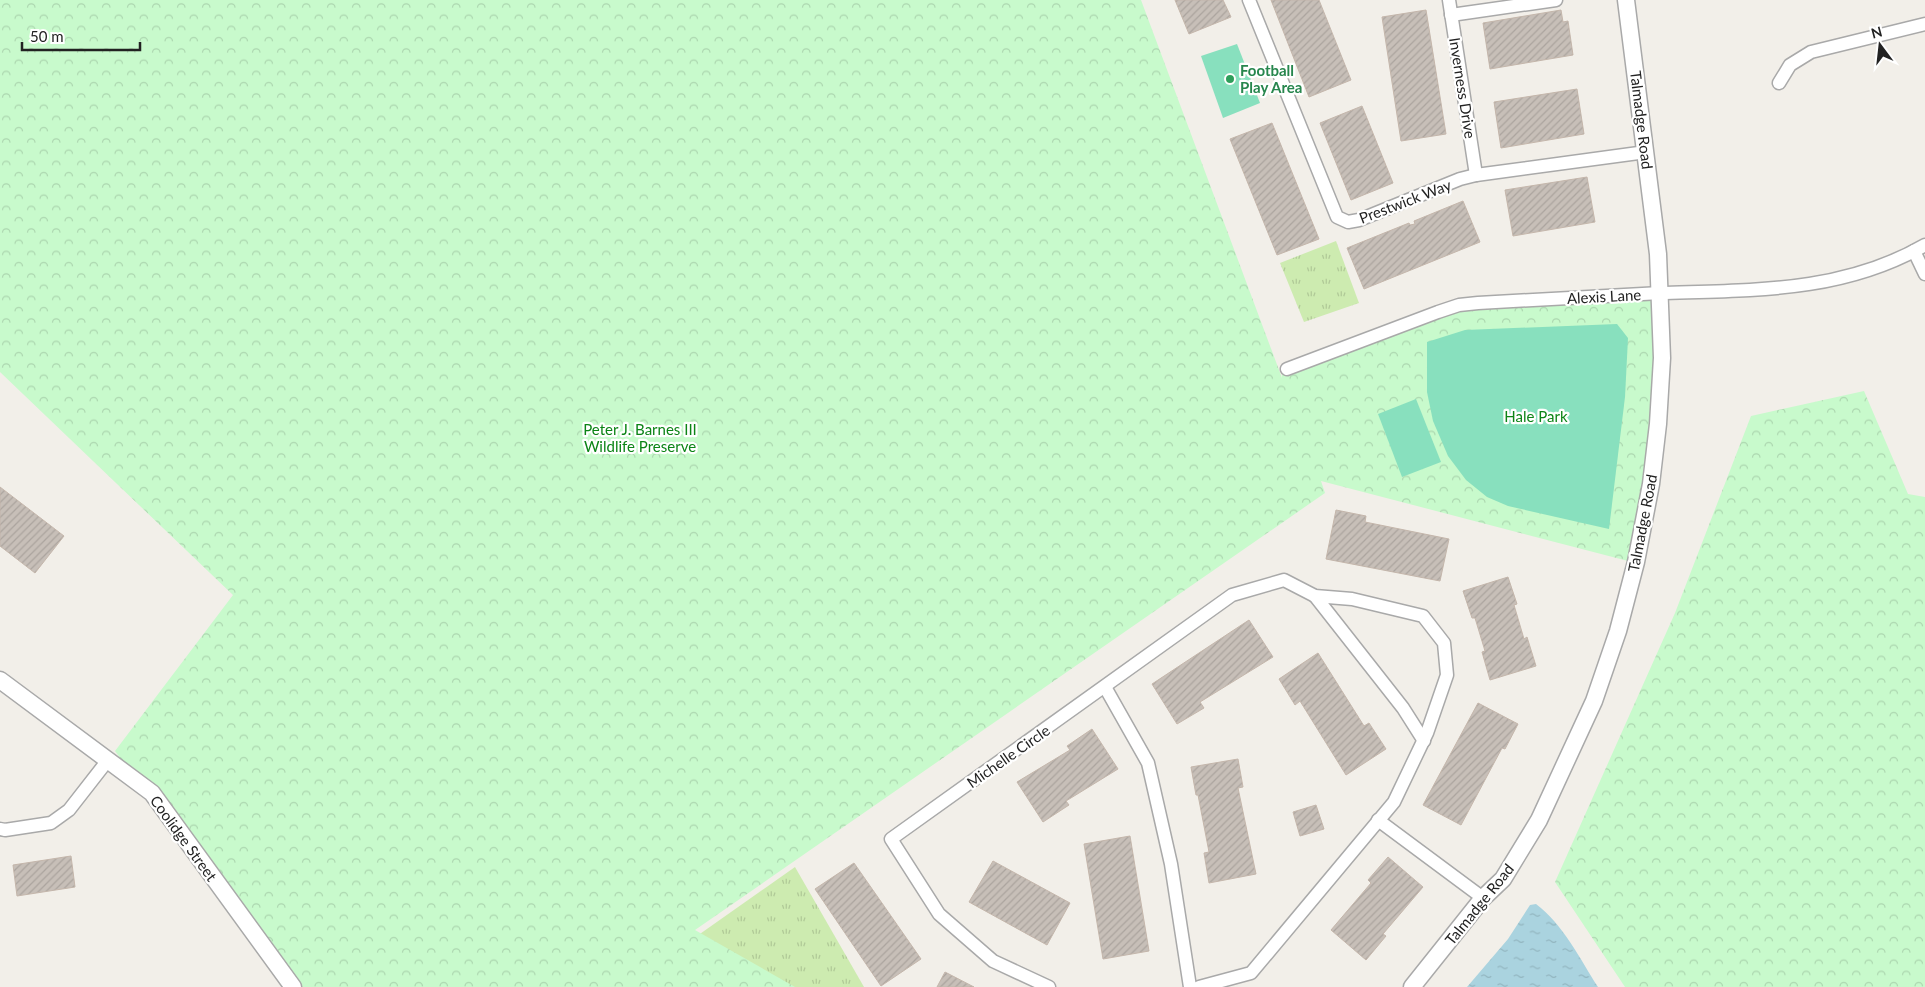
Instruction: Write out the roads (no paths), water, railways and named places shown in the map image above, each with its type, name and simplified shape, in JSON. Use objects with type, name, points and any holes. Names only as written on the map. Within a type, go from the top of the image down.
[{"type":"street","name":"Prestwick Way","points":[[1249,0],[1338,217],[1348,222],[1359,220],[1460,179],[1476,175],[1646,152]]},
{"type":"street","name":"Inverness Drive","points":[[1449,0],[1476,175]]},
{"type":"street","points":[[1451,14],[1556,0]]},
{"type":"street","name":"Talmadge Road","points":[[1412,987],[1483,898],[1503,879],[1539,820],[1594,702],[1618,631],[1636,562],[1652,475],[1658,424],[1662,358],[1661,293],[1646,152],[1626,0]]},
{"type":"street","points":[[1779,83],[1790,65],[1811,52],[1925,24]]},
{"type":"street","points":[[1920,248],[1925,274]]},
{"type":"street","name":"Alexis Lane","points":[[1287,369],[1459,305],[1661,293],[1781,289],[1836,280],[1920,248]]},
{"type":"street","name":"Michelle Circle","points":[[1049,987],[993,961],[939,914],[891,839],[1232,595],[1284,580],[1315,596],[1352,600],[1423,616],[1444,643],[1447,675],[1424,741],[1394,802],[1251,973],[1199,987]]},
{"type":"street","name":"Michelle Circle","points":[[1315,596],[1403,708],[1424,741]]},
{"type":"street","name":"Coolidge Street","points":[[0,680],[152,793],[293,987]]},
{"type":"street","points":[[1105,687],[1148,763],[1171,864],[1190,987]]},
{"type":"street","points":[[0,829],[51,824],[69,810],[108,760]]},
{"type":"street","points":[[1378,820],[1483,898]]},
{"type":"water","points":[[1536,904],[1555,921],[1598,987],[1467,987],[1508,939],[1530,905]]},
{"type":"place","name":"Football Play Area","points":[[1230,79]]},
{"type":"park label","name":"Hale Park","points":[[1536,416]]},
{"type":"park label","name":"Peter J. Barnes III Wildlife Preserve","points":[[640,438]]}]
